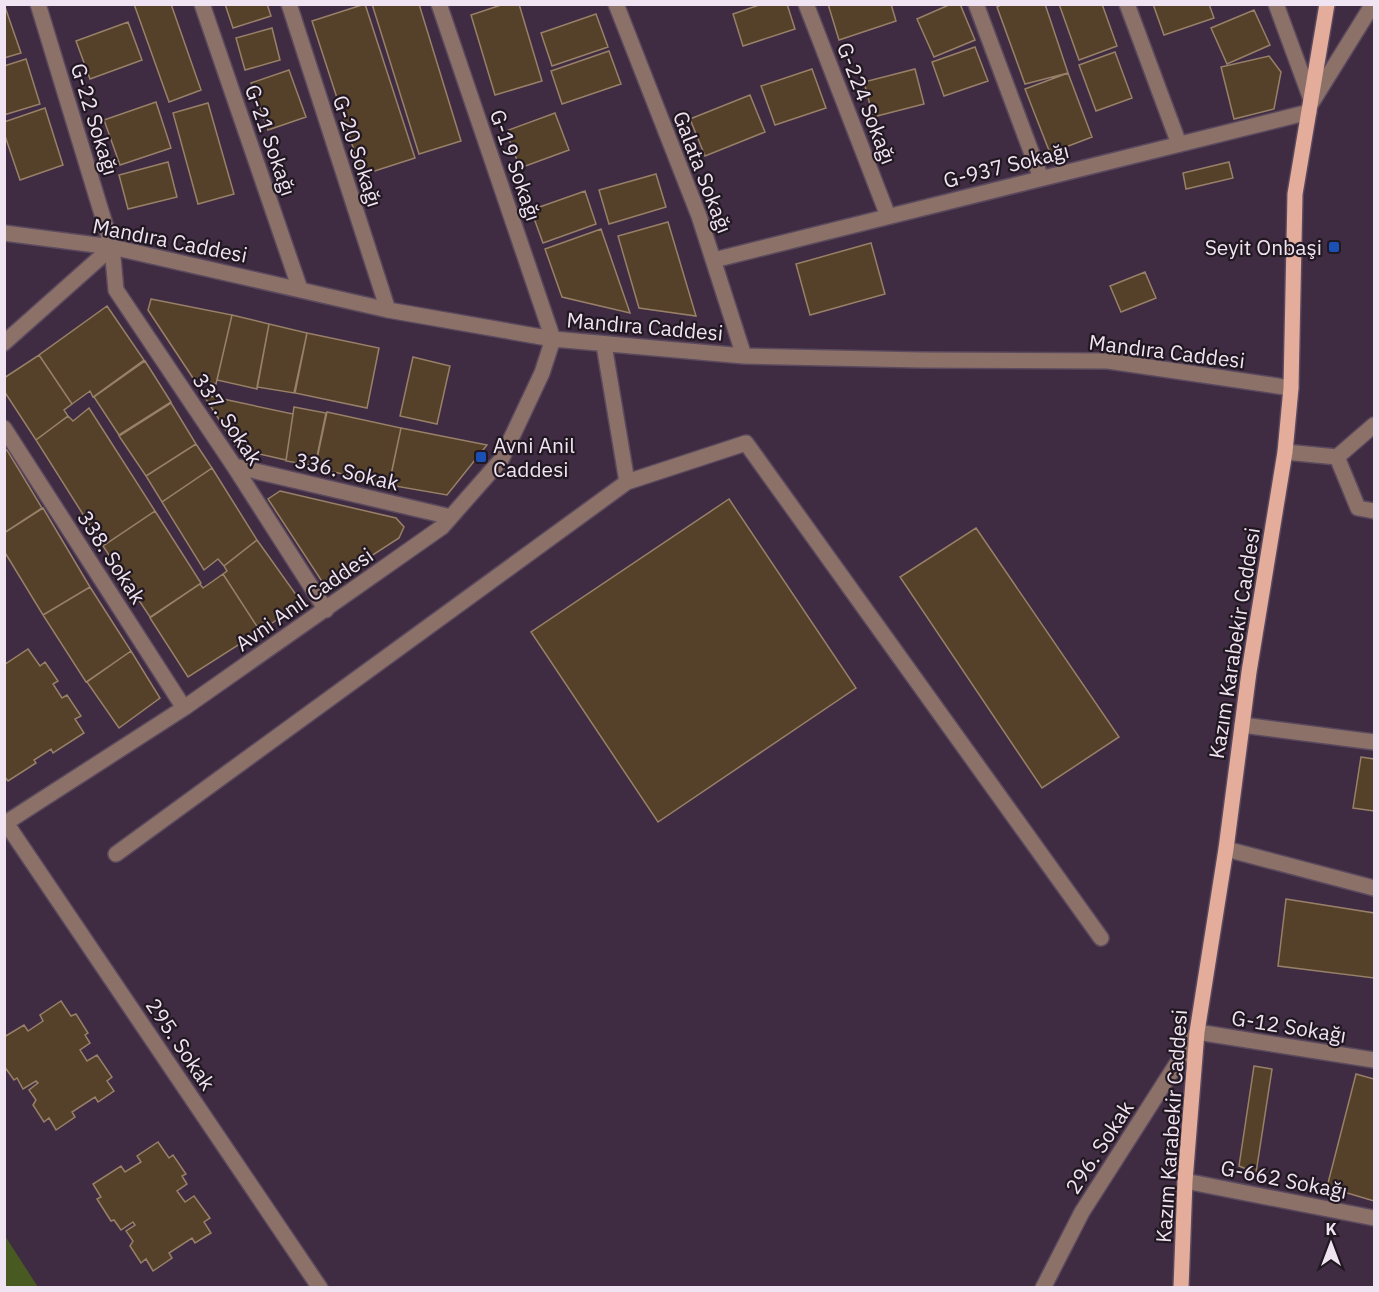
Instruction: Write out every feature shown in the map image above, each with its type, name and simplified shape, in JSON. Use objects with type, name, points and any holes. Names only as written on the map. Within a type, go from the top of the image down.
[{"type":"main road","name":"Kazım Karabekir Caddesi","points":[[1182,1287],[1185,1181],[1197,1032],[1285,452],[1291,388],[1295,194],[1327,4]]},
{"type":"street","name":"G-22 Sokağı","points":[[38,4],[112,247]]},
{"type":"street","name":"G-21 Sokağı","points":[[202,4],[300,289]]},
{"type":"street","name":"G-20 Sokağı","points":[[290,4],[388,310]]},
{"type":"street","name":"G-19 Sokağı","points":[[439,4],[553,339]]},
{"type":"street","name":"Galata Sokağı","points":[[616,4],[714,260],[744,356]]},
{"type":"street","name":"G-224 Sokağı","points":[[806,4],[888,216]]},
{"type":"street","points":[[976,4],[1041,178]]},
{"type":"street","points":[[1127,4],[1179,144]]},
{"type":"street","points":[[1276,4],[1310,107]]},
{"type":"street","points":[[1310,107],[1373,4]]},
{"type":"street","name":"G-937 Sokağı","points":[[714,260],[1179,144],[1310,107]]},
{"type":"street","name":"Mandıra Caddesi","points":[[4,233],[112,247],[388,310],[553,339],[744,356],[1108,361],[1291,388]]},
{"type":"street","points":[[4,343],[112,247]]},
{"type":"street","name":"337. Sokak","points":[[112,247],[116,291],[234,465],[326,610]]},
{"type":"street","name":"Avni Anıl Caddesi","points":[[5,824],[184,708],[442,527],[501,460],[542,373],[553,339]]},
{"type":"street","points":[[604,345],[627,482]]},
{"type":"street","points":[[1285,452],[1337,457],[1374,425]]},
{"type":"street","name":"338. Sokak","points":[[4,428],[184,708]]},
{"type":"street","points":[[116,854],[627,482],[746,443],[1101,938]]},
{"type":"street","points":[[1337,457],[1358,508],[1374,511]]},
{"type":"street","name":"336. Sokak","points":[[234,465],[451,517]]},
{"type":"street","points":[[1242,725],[1374,742]]},
{"type":"street","name":"295. Sokak","points":[[5,824],[320,1287]]},
{"type":"street","points":[[1226,849],[1374,888]]},
{"type":"street","name":"G-12 Sokağı","points":[[1197,1032],[1374,1060]]},
{"type":"street","name":"296. Sokak","points":[[1043,1287],[1082,1212],[1197,1032]]},
{"type":"street","name":"G-662 Sokağı","points":[[1185,1181],[1374,1218]]},
{"type":"green space","points":[[5,1236],[38,1287],[5,1287]]},
{"type":"building","points":[[4,4],[21,53],[4,58]]},
{"type":"building","points":[[134,4],[171,4],[201,90],[169,102]]},
{"type":"building","points":[[225,4],[267,4],[271,16],[233,28]]},
{"type":"building","points":[[365,4],[415,158],[362,175],[312,21]]},
{"type":"building","points":[[372,4],[419,4],[461,141],[419,154]]},
{"type":"building","points":[[504,4],[519,4],[542,81],[495,95],[471,15]]},
{"type":"building","points":[[762,4],[787,4],[795,29],[743,46],[733,14]]},
{"type":"building","points":[[828,4],[891,4],[896,21],[839,40]]},
{"type":"building","points":[[951,4],[960,4],[975,40],[934,57],[917,19]]},
{"type":"building","points":[[1002,4],[1045,4],[1068,73],[1025,84],[997,7]]},
{"type":"building","points":[[1059,4],[1102,4],[1117,46],[1079,60]]},
{"type":"building","points":[[1153,4],[1209,4],[1214,18],[1164,35]]},
{"type":"building","points":[[1254,10],[1270,45],[1227,64],[1211,28]]},
{"type":"building","points":[[596,14],[608,47],[552,66],[541,33]]},
{"type":"building","points":[[128,22],[142,60],[90,79],[76,41]]},
{"type":"building","points":[[272,28],[280,60],[245,70],[236,38]]},
{"type":"building","points":[[975,47],[988,81],[944,96],[932,62]]},
{"type":"building","points":[[609,51],[621,84],[562,104],[551,71]]},
{"type":"building","points":[[1115,52],[1132,98],[1096,111],[1079,65]]},
{"type":"building","points":[[1269,56],[1281,72],[1274,109],[1234,119],[1221,67]]},
{"type":"building","points":[[26,59],[40,104],[4,115],[4,66]]},
{"type":"building","points":[[812,69],[826,108],[775,125],[761,86]]},
{"type":"building","points":[[915,69],[924,104],[873,117],[864,82]]},
{"type":"building","points":[[289,70],[306,117],[268,130],[251,83]]},
{"type":"building","points":[[1068,73],[1092,137],[1050,153],[1025,89]]},
{"type":"building","points":[[750,95],[765,132],[705,156],[690,119]]},
{"type":"building","points":[[156,102],[171,148],[120,165],[104,120]]},
{"type":"building","points":[[208,103],[234,194],[198,204],[173,113]]},
{"type":"building","points":[[45,108],[63,165],[20,180],[4,133],[4,122]]},
{"type":"building","points":[[555,113],[569,150],[520,168],[506,131]]},
{"type":"building","points":[[168,162],[177,197],[128,209],[119,175]]},
{"type":"building","points":[[1229,162],[1233,178],[1186,189],[1183,173]]},
{"type":"building","points":[[656,174],[666,207],[609,224],[599,190]]},
{"type":"building","points":[[585,191],[596,224],[543,243],[531,210]]},
{"type":"building","points":[[668,222],[696,316],[639,308],[618,236]]},
{"type":"building","points":[[601,229],[630,313],[562,297],[545,249]]},
{"type":"building","points":[[871,243],[885,294],[810,315],[796,264]]},
{"type":"building","points":[[1145,272],[1156,298],[1121,312],[1110,286]]},
{"type":"building","points":[[151,299],[232,315],[216,384],[193,378],[148,310]]},
{"type":"building","points":[[107,306],[144,360],[93,397],[90,391],[72,404],[39,355]]},
{"type":"building","points":[[232,315],[269,324],[257,389],[217,380]]},
{"type":"building","points":[[269,324],[307,333],[294,393],[257,387]]},
{"type":"building","points":[[307,333],[379,348],[367,408],[295,393]]},
{"type":"building","points":[[39,355],[72,404],[64,410],[68,416],[36,440],[4,391],[4,378]]},
{"type":"building","points":[[413,357],[450,366],[437,424],[400,416]]},
{"type":"building","points":[[145,361],[171,402],[119,435],[94,397]]},
{"type":"building","points":[[209,396],[293,414],[286,460],[238,449],[206,399]]},
{"type":"building","points":[[171,403],[196,444],[146,476],[119,436]]},
{"type":"building","points":[[294,407],[326,413],[315,466],[286,461]]},
{"type":"building","points":[[89,408],[155,511],[103,546],[36,440],[68,416],[73,421]]},
{"type":"building","points":[[327,412],[401,428],[389,484],[315,468]]},
{"type":"building","points":[[401,428],[487,445],[447,495],[389,485]]},
{"type":"building","points":[[196,444],[212,468],[162,502],[146,476]]},
{"type":"building","points":[[7,450],[42,508],[4,533],[4,451]]},
{"type":"building","points":[[212,468],[257,540],[224,566],[218,559],[204,570],[162,502]]},
{"type":"building","points":[[280,491],[396,518],[404,527],[399,538],[325,586],[268,499]]},
{"type":"building","points":[[729,499],[856,688],[658,822],[531,632]]},
{"type":"building","points":[[43,508],[90,587],[43,615],[4,551],[4,533]]},
{"type":"building","points":[[155,511],[201,583],[150,617],[103,546]]},
{"type":"building","points":[[976,528],[1119,737],[1042,788],[900,577]]},
{"type":"building","points":[[257,540],[302,603],[260,631],[223,574],[227,571],[224,566]]},
{"type":"building","points":[[223,574],[260,631],[188,677],[150,618],[200,584],[203,588]]},
{"type":"building","points":[[90,587],[131,651],[86,682],[43,615]]},
{"type":"building","points":[[28,649],[40,666],[45,662],[58,681],[53,684],[62,698],[67,695],[81,716],[75,719],[84,733],[53,753],[51,749],[34,760],[36,763],[8,781],[4,776],[4,665]]},
{"type":"building","points":[[131,651],[160,698],[119,728],[87,682]]},
{"type":"building","points":[[1361,757],[1374,759],[1374,811],[1353,808]]},
{"type":"building","points":[[1286,899],[1374,913],[1374,978],[1278,966]]},
{"type":"building","points":[[61,1001],[71,1016],[76,1014],[88,1033],[85,1035],[90,1043],[80,1050],[87,1061],[97,1055],[112,1077],[107,1081],[114,1091],[98,1102],[95,1097],[72,1112],[75,1117],[56,1130],[49,1118],[44,1122],[33,1105],[36,1100],[29,1090],[38,1083],[36,1081],[23,1089],[17,1078],[14,1080],[4,1066],[4,1037],[24,1025],[28,1031],[43,1021],[40,1015]]},
{"type":"building","points":[[1254,1066],[1272,1069],[1256,1173],[1239,1166]]},
{"type":"building","points":[[1356,1074],[1374,1079],[1374,1201],[1327,1187]]},
{"type":"building","points":[[158,1142],[169,1158],[173,1155],[186,1174],[182,1176],[187,1184],[177,1191],[185,1202],[194,1196],[210,1218],[204,1222],[211,1233],[195,1243],[192,1238],[169,1253],[172,1258],[153,1271],[146,1259],[141,1263],[130,1246],[133,1241],[126,1231],[135,1225],[133,1222],[121,1230],[114,1220],[111,1221],[97,1199],[101,1197],[93,1184],[121,1166],[125,1172],[141,1162],[137,1156]]},
{"type":"place","name":"Seyit Onbaşi","points":[[1334,247]]},
{"type":"place","name":"Avni Anil Caddesi","points":[[481,457]]}]
